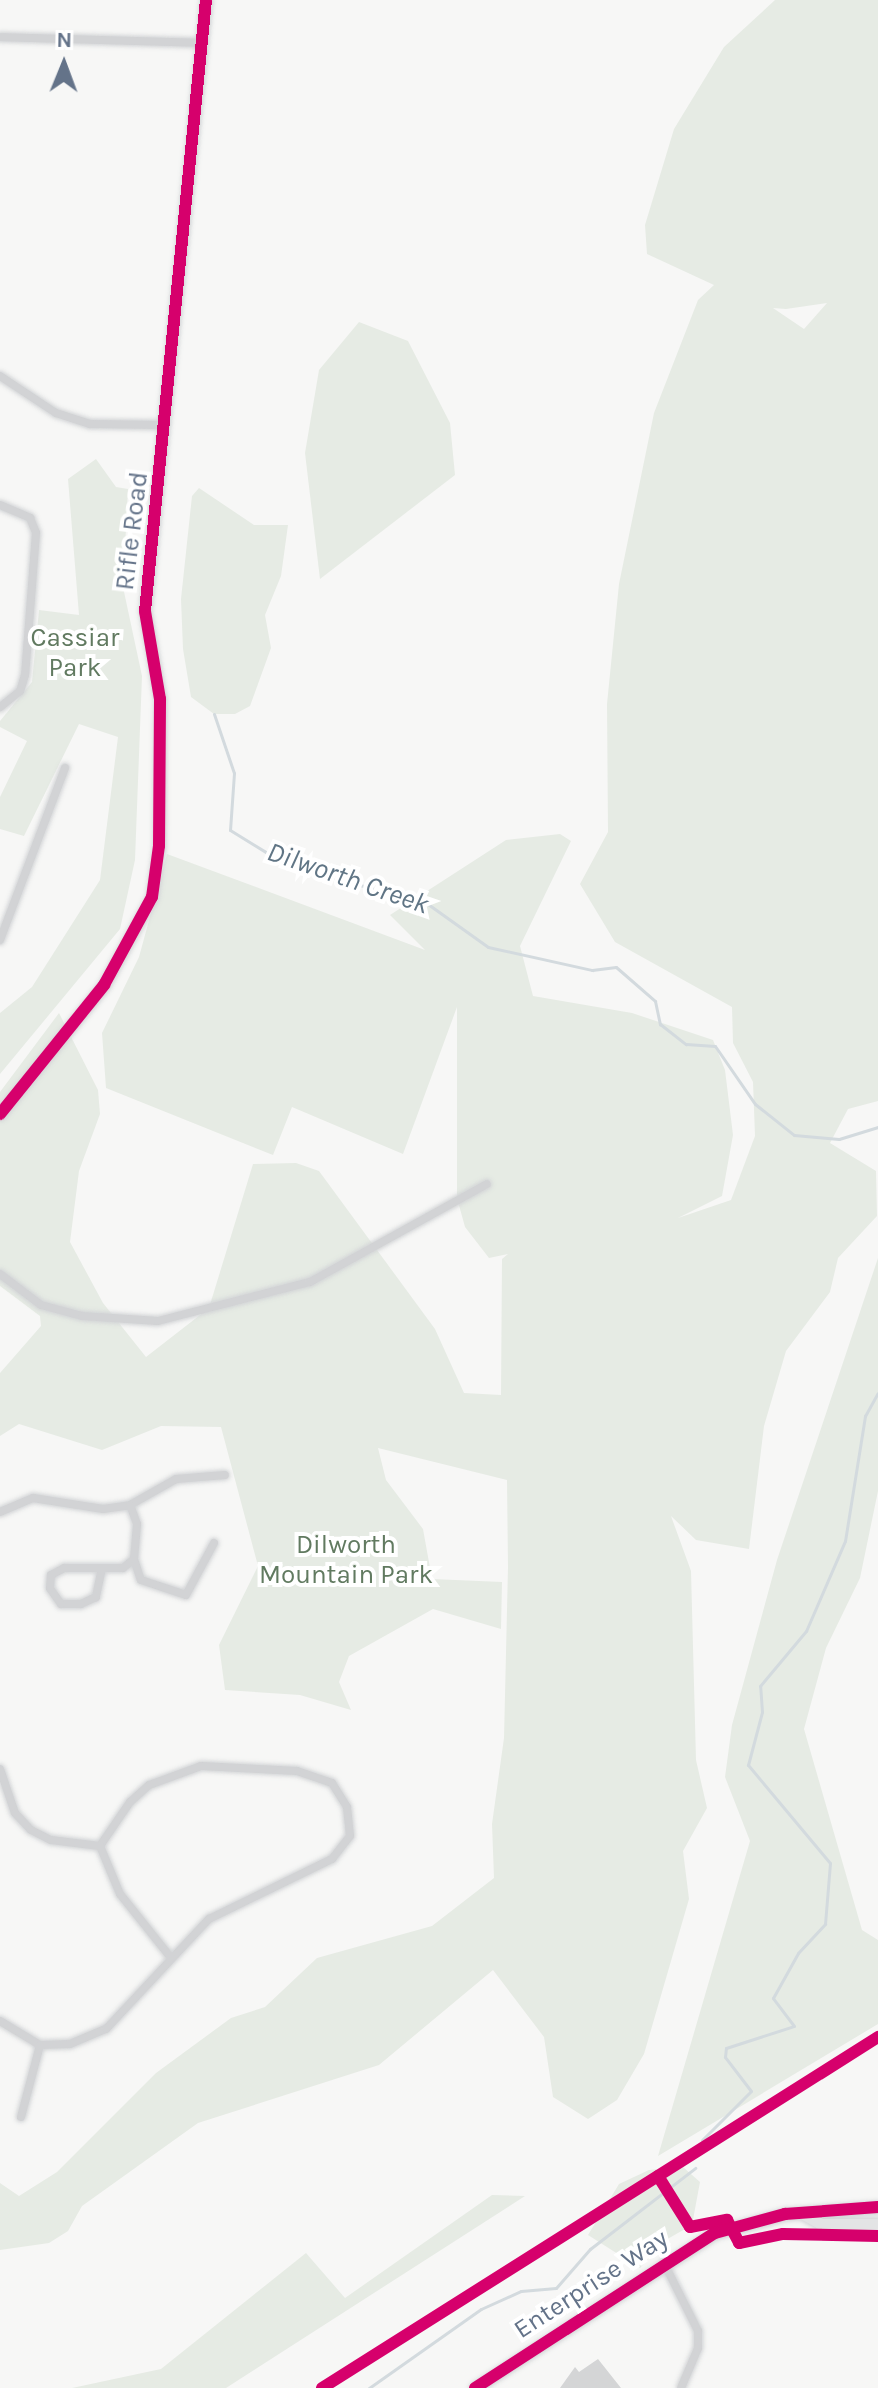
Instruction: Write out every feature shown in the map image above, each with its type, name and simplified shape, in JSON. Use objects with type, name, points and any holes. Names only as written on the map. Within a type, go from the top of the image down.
[{"type":"street","name":"Rifle Road","points":[[0,1114],[104,985],[152,897],[159,846],[160,699],[145,611],[206,0]]},
{"type":"street","points":[[0,37],[202,43]]},
{"type":"street","points":[[0,376],[56,413],[90,424],[165,425]]},
{"type":"street","points":[[0,505],[30,518],[36,533],[25,675],[20,691],[0,707]]},
{"type":"street","points":[[0,940],[65,768]]},
{"type":"street","points":[[0,1274],[41,1305],[82,1316],[158,1321],[310,1282],[487,1184]]},
{"type":"street","points":[[0,1512],[33,1498],[103,1509],[130,1505],[176,1479],[225,1475]]},
{"type":"street","points":[[130,1505],[137,1524],[134,1559],[141,1580],[186,1595],[214,1543]]},
{"type":"street","points":[[102,1568],[96,1597],[81,1604],[61,1604],[50,1588],[51,1575],[64,1568],[102,1568],[123,1568],[134,1559]]},
{"type":"street","points":[[0,2021],[40,2045],[70,2044],[106,2029],[209,1919],[332,1859],[350,1836],[347,1807],[332,1783],[297,1771],[201,1766],[149,1785],[108,1827],[100,1846],[120,1894],[171,1958]]},
{"type":"street","points":[[0,1769],[15,1813],[31,1830],[51,1840],[100,1846]]},
{"type":"street","points":[[21,2117],[40,2045]]},
{"type":"street","name":"Enterprise Way","points":[[475,2388],[664,2263],[741,2222],[878,2207]]},
{"type":"street","name":"Enterprise Way","points":[[805,2215],[821,2224],[878,2224]]},
{"type":"street","points":[[664,2263],[698,2331],[698,2348],[681,2388]]},
{"type":"green space","name":"Dilworth Mountain Park","points":[[775,0],[878,0],[878,1101],[848,1109],[830,1143],[876,1171],[877,1216],[838,1258],[830,1292],[786,1351],[764,1426],[749,1549],[696,1540],[671,1516],[691,1571],[696,1760],[707,1808],[683,1851],[689,1899],[644,2054],[617,2100],[588,2119],[553,2097],[544,2037],[493,1970],[379,2065],[198,2123],[82,2206],[68,2231],[49,2243],[0,2250],[0,2183],[19,2196],[57,2172],[156,2073],[231,2018],[265,2007],[317,1958],[432,1926],[494,1878],[492,1824],[504,1738],[508,1567],[507,1480],[378,1448],[386,1480],[423,1529],[432,1579],[502,1582],[501,1629],[433,1609],[349,1656],[339,1682],[351,1710],[300,1695],[225,1690],[219,1645],[258,1566],[221,1427],[161,1426],[102,1450],[19,1424],[0,1436],[0,1373],[41,1326],[40,1316],[0,1286],[0,1092],[59,1013],[98,1090],[100,1114],[79,1171],[70,1242],[103,1303],[146,1357],[209,1308],[253,1164],[296,1163],[319,1171],[435,1329],[464,1393],[501,1395],[502,1259],[508,1254],[489,1258],[465,1227],[457,1198],[457,1007],[403,1154],[292,1107],[273,1155],[106,1088],[102,1033],[139,957],[167,854],[425,950],[390,915],[506,840],[560,834],[571,841],[520,946],[533,996],[632,1013],[713,1040],[725,1070],[733,1135],[722,1196],[678,1218],[731,1200],[755,1136],[753,1082],[733,1043],[732,1007],[615,942],[580,884],[608,832],[607,704],[619,584],[654,413],[698,300],[714,285],[647,254],[645,225],[674,129],[724,47]],"holes":[[[827,303],[804,329],[773,308]]]},
{"type":"green space","points":[[359,322],[408,341],[450,423],[455,475],[320,579],[305,453],[319,370]]},
{"type":"green space","name":"Cassiar Park","points":[[96,459],[116,487],[128,489],[123,587],[142,676],[135,860],[120,929],[0,1074],[0,1013],[32,987],[100,880],[118,737],[79,724],[24,836],[0,829],[0,797],[27,741],[0,727],[0,721],[32,682],[39,610],[79,615],[68,479]]},
{"type":"green space","points":[[199,488],[254,525],[288,525],[281,576],[265,615],[271,648],[250,706],[235,714],[214,714],[191,697],[183,649],[181,599],[192,496]]},
{"type":"green space","points":[[878,1258],[878,1491],[860,1578],[826,1648],[804,1729],[862,1930],[878,1940],[878,2024],[658,2156],[750,1841],[725,1777],[732,1725],[777,1560]]},
{"type":"green space","points":[[683,2167],[700,2182],[692,2225],[664,2241],[640,2268],[588,2235],[619,2184],[649,2170]]},
{"type":"green space","points":[[492,2195],[525,2196],[226,2388],[72,2388],[161,2369],[306,2253],[345,2298]]},
{"type":"building","points":[[598,2359],[621,2388],[560,2388],[575,2367],[579,2372]]},
{"type":"waterway","name":"Dilworth Creek","points":[[214,714],[234,773],[230,830],[269,854],[333,878],[425,902],[488,947],[592,970],[616,967],[655,1001],[660,1024],[686,1044],[715,1046],[755,1104],[794,1135],[839,1139],[878,1127]]},
{"type":"waterway","points":[[702,2140],[751,2091],[725,2057],[726,2048],[794,2026],[773,1998],[798,1953],[825,1924],[830,1863],[748,1765],[762,1712],[760,1686],[806,1631],[845,1541],[865,1416],[878,1393]]},
{"type":"waterway","points":[[369,2388],[481,2309],[521,2291],[556,2288],[590,2249],[695,2168]]},
{"type":"cycle path","points":[[0,1114],[104,985],[152,897],[159,846],[160,699],[145,611],[206,0]]},
{"type":"cycle path","points":[[322,2388],[878,2037]]},
{"type":"cycle path","points":[[658,2176],[690,2227],[727,2220],[739,2243],[783,2234],[878,2236]]},
{"type":"cycle path","points":[[475,2388],[715,2233],[785,2214],[878,2207]]}]
